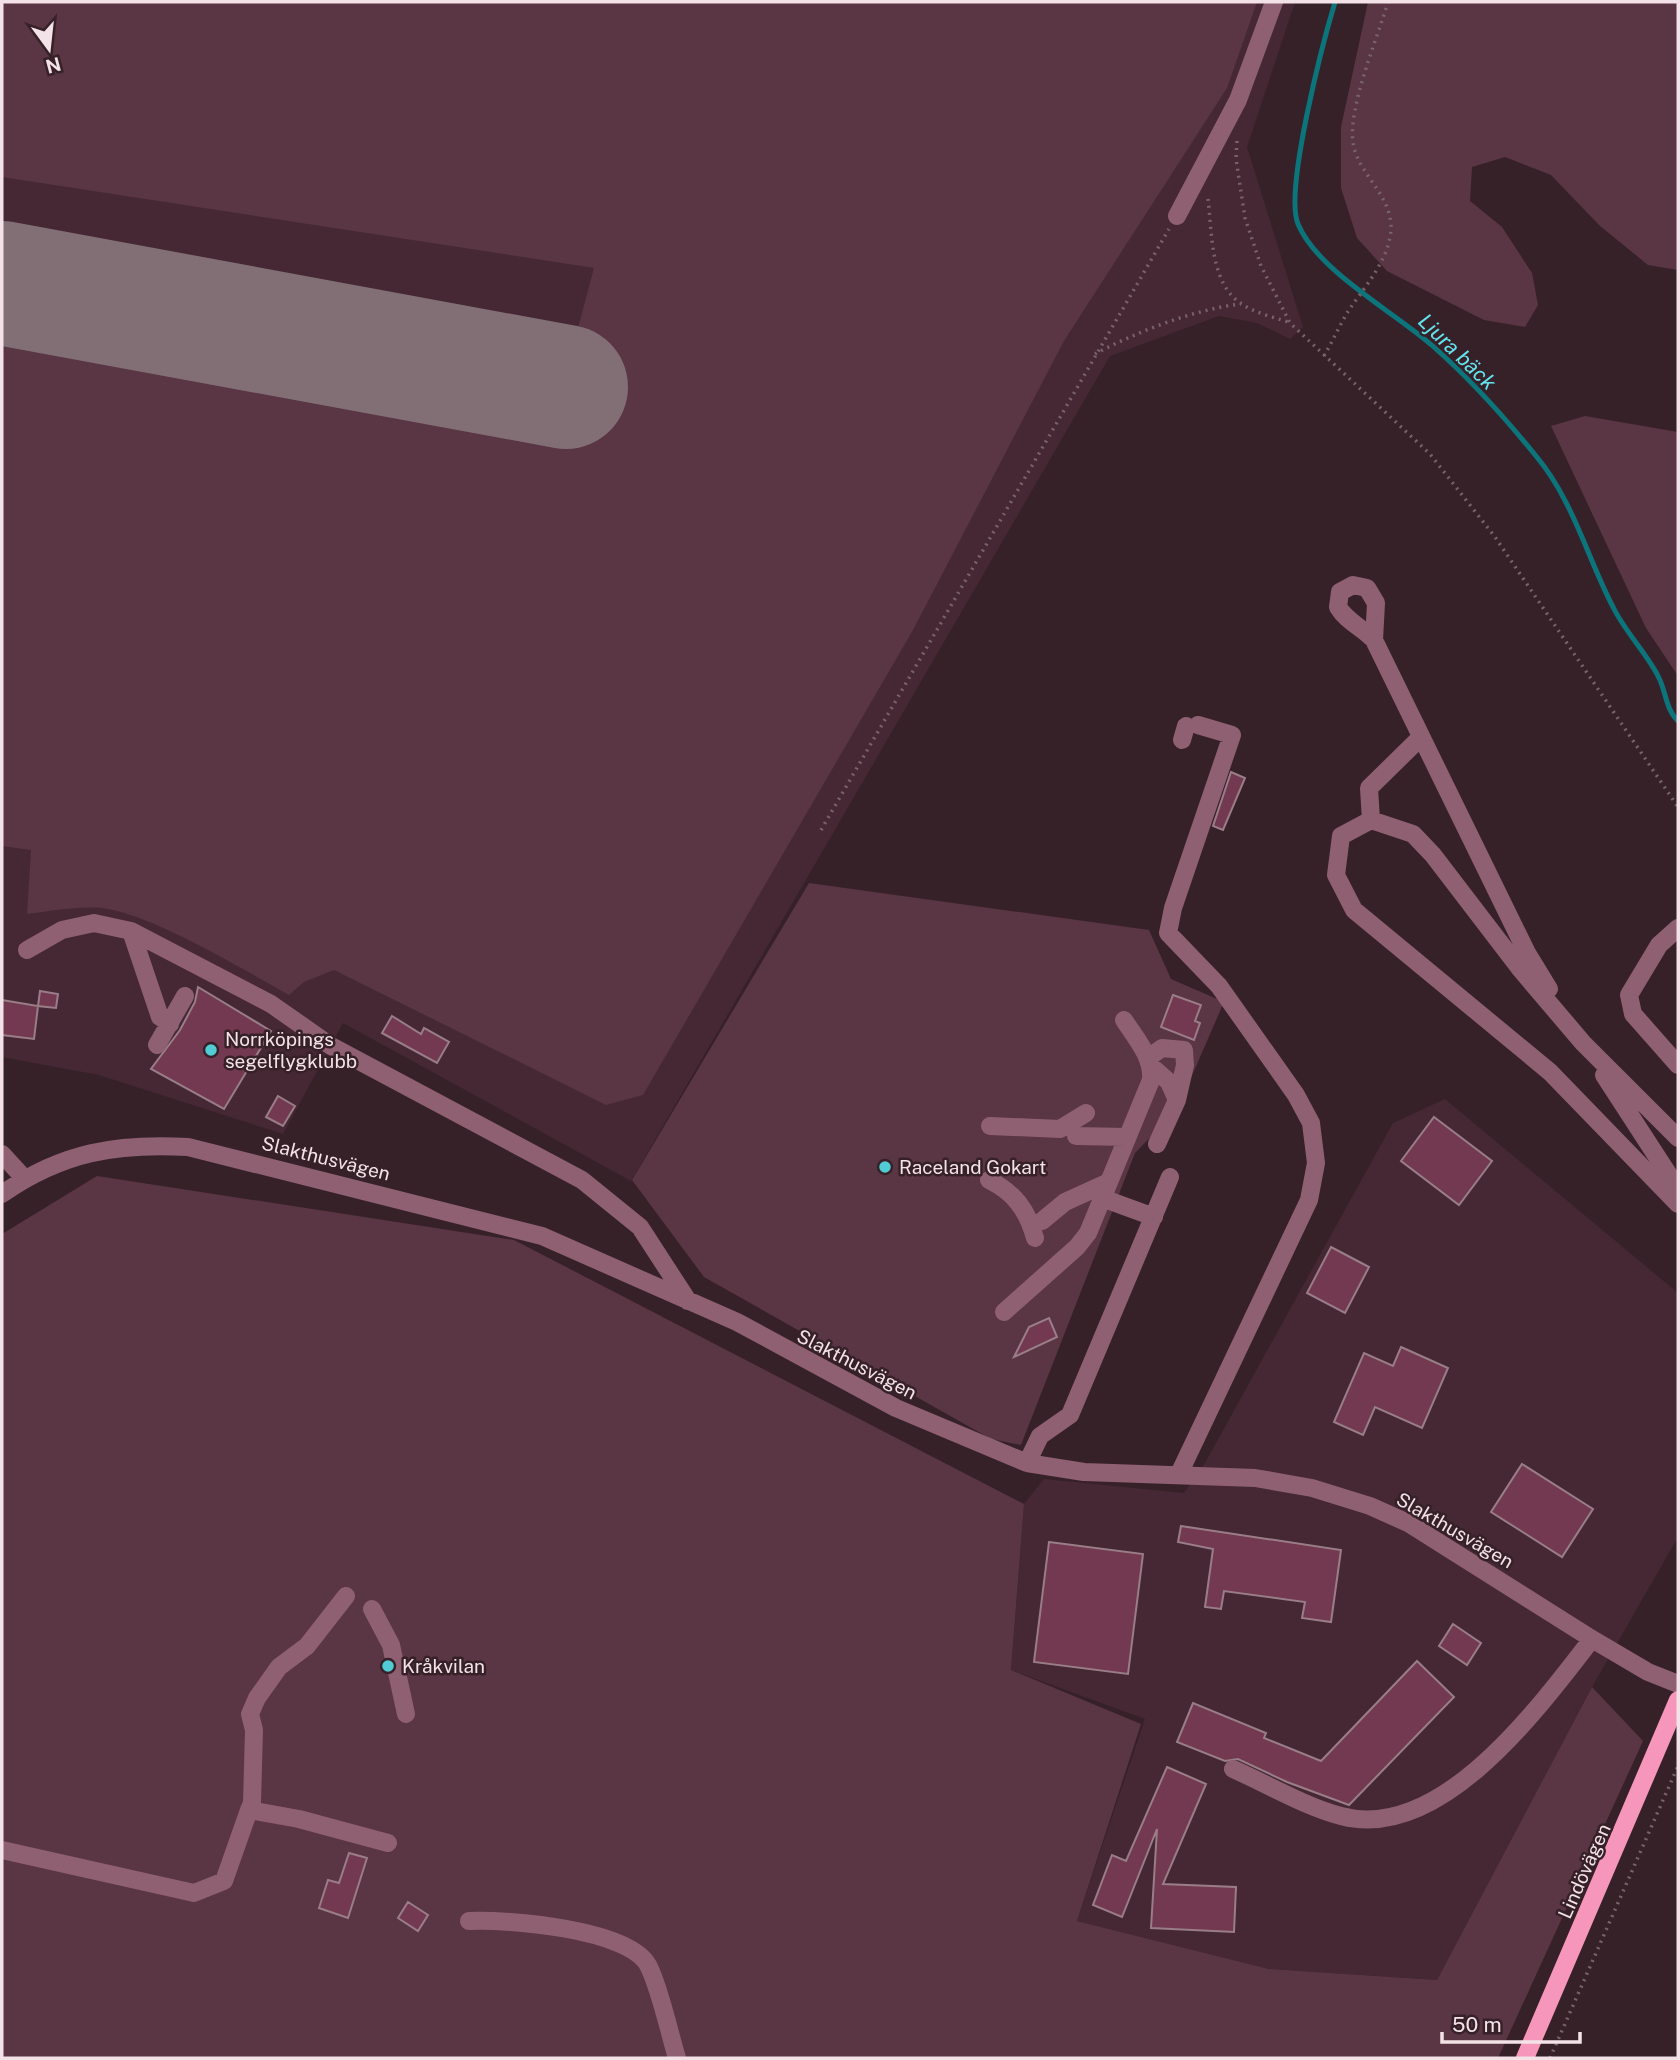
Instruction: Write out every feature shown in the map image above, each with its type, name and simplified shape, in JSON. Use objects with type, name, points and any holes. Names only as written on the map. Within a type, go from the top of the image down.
[{"type":"main road","name":"Lindövägen","points":[[1525,2058],[1678,1700]]},
{"type":"street","points":[[1177,216],[1238,100],[1273,2]]},
{"type":"street","points":[[1374,640],[1527,953],[1678,1189]]},
{"type":"street","points":[[1179,1474],[1309,1200],[1316,1163],[1311,1123],[1296,1095],[1219,986],[1168,933],[1173,908],[1233,735],[1189,731]]},
{"type":"street","points":[[1371,820],[1369,788],[1420,738]]},
{"type":"street","points":[[1678,1139],[1583,1043],[1521,970],[1433,855],[1413,834],[1371,820],[1341,836],[1336,876],[1354,910],[1550,1072],[1678,1204]]},
{"type":"street","points":[[27,950],[62,930],[94,923],[131,931],[271,1004],[331,1046],[582,1180],[640,1227],[688,1301]]},
{"type":"street","points":[[1678,928],[1659,945],[1629,995],[1633,1014],[1678,1065]]},
{"type":"street","points":[[131,931],[160,1017],[170,1024]]},
{"type":"street","points":[[157,1045],[185,996]]},
{"type":"street","points":[[1124,1020],[1150,1062],[1169,1082],[1177,1100]]},
{"type":"street","points":[[1004,1312],[1077,1247],[1088,1233],[1151,1080],[1150,1062],[1161,1048],[1184,1051],[1185,1065],[1177,1100],[1157,1144]]},
{"type":"street","points":[[990,1126],[1060,1129],[1086,1113]]},
{"type":"street","points":[[1076,1136],[1127,1137]]},
{"type":"street","name":"Slakthusvägen","points":[[2,1194],[24,1178],[85,1154],[138,1144],[188,1147],[542,1236],[737,1322],[895,1408],[1027,1462],[1084,1472],[1255,1478],[1312,1488],[1370,1506],[1408,1523],[1648,1672],[1678,1684]]},
{"type":"street","points":[[2,1154],[24,1178]]},
{"type":"street","points":[[1027,1462],[1040,1436],[1070,1415],[1170,1177]]},
{"type":"street","points":[[989,1180],[1006,1188],[1038,1229],[1058,1200]]},
{"type":"street","points":[[1058,1200],[1102,1197]]},
{"type":"street","points":[[1058,1200],[1102,1197],[1154,1217]]},
{"type":"street","points":[[2,1850],[194,1893],[224,1881],[252,1803],[254,1730],[250,1714],[253,1706],[279,1667],[307,1646],[346,1596]]},
{"type":"street","points":[[372,1609],[391,1645],[406,1714]]},
{"type":"street","points":[[1233,1769],[1340,1816],[1364,1819],[1391,1816],[1446,1793],[1482,1767],[1562,1678],[1592,1639]]},
{"type":"street","points":[[249,1810],[299,1819],[387,1843]]},
{"type":"street","points":[[469,1921],[530,1922],[579,1931],[632,1951],[647,1964],[677,2058]]},
{"type":"path","points":[[1324,356],[1346,314],[1378,268],[1387,248],[1390,218],[1353,142],[1356,108],[1388,2]]},
{"type":"path","points":[[1237,135],[1236,159],[1245,218],[1261,266],[1290,323],[1430,454],[1495,537],[1678,807]]},
{"type":"path","points":[[1208,187],[1216,257],[1223,284],[1241,304],[1290,323]]},
{"type":"path","points":[[821,830],[1177,216]]},
{"type":"path","points":[[1094,355],[1126,338],[1213,307],[1241,304]]},
{"type":"path","points":[[1550,2058],[1678,1766]]},
{"type":"shaded area","points":[[2,2],[1295,2],[1247,147],[1303,327],[1290,339],[1257,323],[1219,316],[1110,356],[631,1181],[343,1023],[283,1134],[99,1075],[2,1057]]},
{"type":"shaded area","points":[[2,2],[1257,2],[1227,88],[1064,341],[913,630],[643,1095],[606,1105],[334,970],[304,982],[289,995],[171,931],[122,912],[84,908],[27,914],[31,850],[2,846],[2,332],[557,435],[575,339],[594,268],[2,177]]},
{"type":"shaded area","points":[[1368,2],[1678,2],[1678,270],[1648,265],[1600,226],[1551,175],[1505,157],[1472,167],[1470,201],[1502,227],[1532,273],[1538,305],[1525,327],[1484,320],[1387,271],[1357,238],[1341,188],[1341,127]]},
{"type":"shaded area","points":[[1585,416],[1678,432],[1678,676],[1646,628],[1551,426]]},
{"type":"shaded area","name":"Raceland Gokart","points":[[809,883],[1149,930],[1171,979],[1224,1002],[1177,1110],[1135,1153],[1021,1445],[991,1439],[704,1277],[632,1180]]},
{"type":"shaded area","points":[[1445,1099],[1678,1293],[1678,1537],[1592,1687],[1437,1980],[1269,1969],[1077,1921],[1145,1719],[1011,1670],[1024,1504],[1044,1479],[1184,1493],[1205,1463],[1393,1123]]},
{"type":"shaded area","points":[[97,1176],[514,1240],[1024,1504],[1011,1670],[1141,1724],[1077,1921],[1269,1969],[1437,1980],[1592,1687],[1643,1741],[1498,2058],[2,2058],[2,1234]]},
{"type":"building","points":[[1231,772],[1245,778],[1223,830],[1213,826]]},
{"type":"building","name":"Norrköpings segelflygklubb","points":[[198,987],[271,1031],[224,1109],[151,1069],[180,1030],[195,1002]]},
{"type":"building","points":[[40,991],[58,994],[56,1008],[38,1006]]},
{"type":"building","points":[[1173,995],[1201,1005],[1195,1021],[1200,1023],[1194,1040],[1161,1027]]},
{"type":"building","points":[[2,1000],[38,1006],[34,1039],[2,1035]]},
{"type":"building","points":[[392,1016],[421,1034],[424,1028],[449,1042],[437,1063],[382,1033]]},
{"type":"building","points":[[278,1096],[295,1106],[283,1126],[266,1117]]},
{"type":"building","points":[[1434,1117],[1492,1161],[1459,1205],[1401,1161]]},
{"type":"building","points":[[1331,1247],[1369,1267],[1345,1313],[1307,1293]]},
{"type":"building","points":[[1049,1318],[1057,1337],[1014,1357],[1029,1327]]},
{"type":"building","points":[[1401,1347],[1448,1368],[1422,1428],[1375,1407],[1363,1435],[1334,1422],[1364,1353],[1393,1366]]},
{"type":"building","points":[[1522,1464],[1593,1509],[1562,1557],[1491,1512]]},
{"type":"building","points":[[1181,1526],[1341,1550],[1331,1622],[1302,1618],[1305,1602],[1224,1591],[1221,1609],[1205,1607],[1213,1549],[1178,1542]]},
{"type":"building","points":[[1049,1542],[1143,1554],[1128,1674],[1034,1662]]},
{"type":"building","points":[[1453,1624],[1481,1643],[1467,1665],[1439,1646]]},
{"type":"building","points":[[1417,1661],[1454,1697],[1349,1805],[1287,1782],[1238,1759],[1225,1761],[1177,1742],[1193,1703],[1266,1733],[1264,1738],[1321,1761]]},
{"type":"building","points":[[1167,1767],[1206,1784],[1163,1884],[1236,1887],[1234,1932],[1151,1928],[1157,1829],[1122,1917],[1093,1905],[1112,1855],[1126,1861]]},
{"type":"building","points":[[349,1853],[367,1858],[348,1918],[319,1908],[328,1880],[339,1883]]},
{"type":"building","points":[[408,1902],[428,1915],[418,1931],[398,1918]]},
{"type":"waterway","name":"Ljura bäck","points":[[1335,2],[1314,81],[1300,150],[1295,207],[1298,224],[1308,242],[1340,275],[1448,360],[1488,400],[1549,473],[1570,510],[1613,607],[1655,670],[1671,712],[1678,721]]},
{"type":"runway","points":[[2,283],[566,387]]},
{"type":"place","name":"Norrköpings segelflygklubb","points":[[211,1050]]},
{"type":"place","name":"Raceland Gokart","points":[[885,1167]]},
{"type":"place","name":"Kråkvilan","points":[[388,1666]]}]
